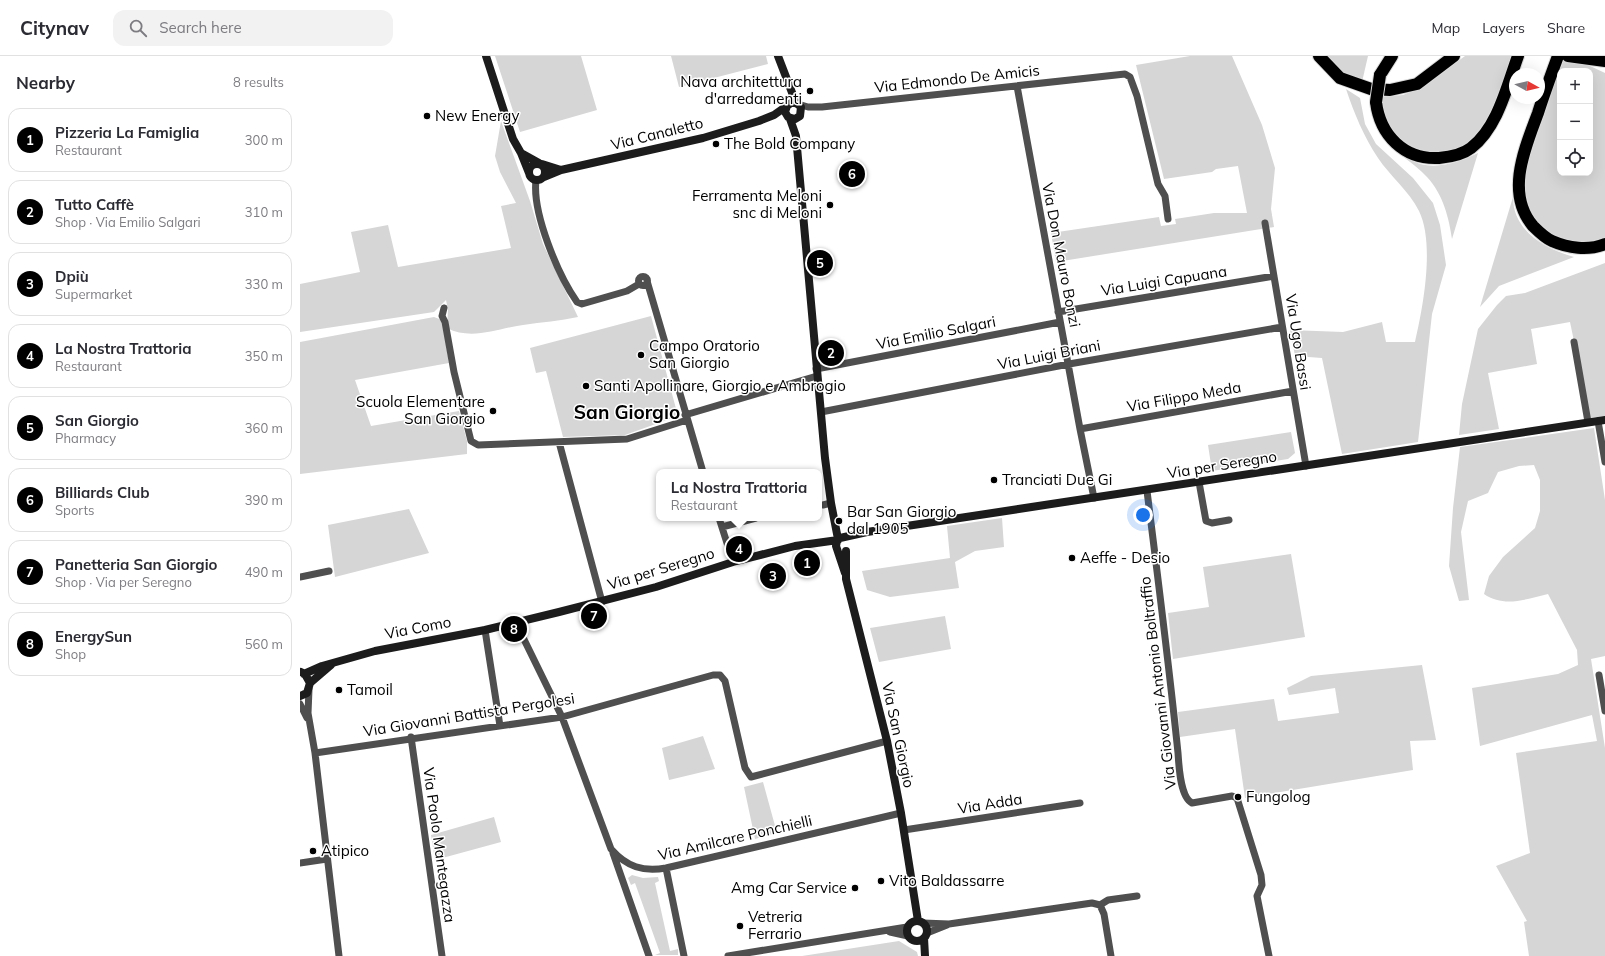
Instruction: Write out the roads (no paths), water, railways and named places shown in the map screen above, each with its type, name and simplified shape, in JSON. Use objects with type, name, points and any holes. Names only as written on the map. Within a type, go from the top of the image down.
[{"type":"highway","points":[[1319,56],[1340,78],[1371,89],[1390,90],[1417,84],[1454,56]]},
{"type":"highway","points":[[1392,56],[1380,76],[1376,102],[1377,116],[1383,130],[1404,150],[1418,156],[1432,159],[1458,155],[1471,148],[1482,136],[1493,121],[1518,56]]},
{"type":"highway","points":[[1558,56],[1522,157],[1519,186],[1520,203],[1526,217],[1537,230],[1550,240],[1577,248],[1605,244]]},
{"type":"highway","points":[[1568,56],[1605,61]]},
{"type":"highway","points":[[1586,59],[1605,67]]},
{"type":"street","points":[[486,56],[513,139],[532,178],[540,179]]},
{"type":"street","points":[[778,56],[788,86],[792,105]]},
{"type":"street","name":"Via Edmondo De Amicis","points":[[792,105],[817,108],[1125,74],[1130,77],[1136,96],[1158,184],[1165,196],[1168,219]]},
{"type":"street","name":"Via Don Mauro Bonzi","points":[[1017,86],[1058,312],[1094,498]]},
{"type":"street","points":[[792,105],[801,107],[796,136]]},
{"type":"street","points":[[792,105],[785,112],[796,136]]},
{"type":"street","name":"Via Canaletto","points":[[540,179],[561,170],[703,138],[759,121],[792,105]]},
{"type":"street","name":"Via Edmondo De Amicis","points":[[800,116],[817,108]]},
{"type":"street","name":"Via Canaletto","points":[[759,121],[800,116]]},
{"type":"street","name":"Via San Giorgio","points":[[796,136],[821,412],[827,504],[841,544],[845,573],[887,741],[901,813],[916,904],[915,923],[908,936]]},
{"type":"street","points":[[521,153],[540,164],[561,170]]},
{"type":"street","points":[[529,173],[532,166],[540,164]]},
{"type":"street","points":[[540,164],[546,172],[540,179],[535,193],[546,239],[576,302],[582,304],[627,291],[639,284],[638,280],[642,277],[646,278],[702,469]]},
{"type":"street","name":"Via Ugo Bassi","points":[[1265,223],[1306,466]]},
{"type":"street","name":"Via Luigi Capuana","points":[[1058,312],[1274,276]]},
{"type":"street","name":"Via Emilio Salgari","points":[[444,308],[442,316],[445,322],[454,372],[471,441],[478,445],[626,439],[817,373],[1060,322]]},
{"type":"street","name":"Via Luigi Briani","points":[[821,412],[1069,364],[1282,327]]},
{"type":"street","points":[[1574,342],[1588,422]]},
{"type":"street","name":"Via Filippo Meda","points":[[1080,429],[1293,391]]},
{"type":"street","points":[[1602,420],[1605,462]]},
{"type":"street","name":"Via per Seregno","points":[[511,622],[602,602],[732,562],[795,546],[823,542],[841,544],[859,534],[1602,420]]},
{"type":"street","points":[[559,442],[602,602]]},
{"type":"street","points":[[1199,482],[1206,521],[1212,523],[1229,520]]},
{"type":"street","name":"Via Giovanni Antonio Boltraffio","points":[[1147,491],[1168,654],[1178,759],[1185,797],[1192,803],[1232,796],[1237,798],[1261,874],[1262,885],[1257,896],[1269,956]]},
{"type":"street","points":[[720,521],[732,562]]},
{"type":"street","points":[[722,527],[745,521]]},
{"type":"street","points":[[300,577],[329,571]]},
{"type":"street","name":"Via Como","points":[[302,673],[375,651],[485,630],[511,622]]},
{"type":"street","name":"Via Amilcare Ponchielli","points":[[511,622],[562,717],[611,849],[619,858],[634,867],[646,870],[666,868],[901,813]]},
{"type":"street","points":[[485,630],[500,726]]},
{"type":"street","name":"Via Como","points":[[300,696],[307,693],[310,686],[334,663]]},
{"type":"street","points":[[302,673],[310,686],[309,722],[315,753],[339,956]]},
{"type":"street","name":"Via Giovanni Battista Pergolesi","points":[[315,753],[562,717],[713,675],[720,675],[725,681],[745,768],[751,777],[887,741]]},
{"type":"street","points":[[1599,675],[1605,711]]},
{"type":"street","points":[[300,704],[309,722]]},
{"type":"street","name":"Via Paolo Mantegazza","points":[[411,738],[442,956]]},
{"type":"street","name":"Via Adda","points":[[904,830],[1080,803]]},
{"type":"street","points":[[611,849],[649,956]]},
{"type":"street","points":[[300,863],[327,859]]},
{"type":"street","points":[[666,868],[684,956]]},
{"type":"street","points":[[728,956],[886,931],[915,923],[949,924],[1092,903],[1100,904],[1108,900],[1137,896]]},
{"type":"street","points":[[1100,904],[1111,956]]},
{"type":"street","name":"Via San Giorgio","points":[[915,923],[922,937],[925,956]]},
{"type":"street","points":[[886,931],[908,936],[922,937],[949,924]]},
{"type":"place","name":"Nava architettura d'arredamenti","points":[[810,91]]},
{"type":"place","name":"New Energy","points":[[427,116]]},
{"type":"place","name":"The Bold Company","points":[[716,144]]},
{"type":"place","name":"Billiards Club","points":[[852,174]]},
{"type":"place","name":"Ferramenta Meloni snc di Meloni","points":[[830,205]]},
{"type":"place","name":"San Giorgio","points":[[820,263]]},
{"type":"place","name":"Tutto Caffè","points":[[831,353]]},
{"type":"place","name":"Campo Oratorio San Giorgio","points":[[641,355]]},
{"type":"place","name":"Santi Apollinare, Giorgio e Ambrogio","points":[[586,386]]},
{"type":"place","name":"Scuola Elementare San Giorgio","points":[[493,411]]},
{"type":"place","name":"Tranciati Due Gi","points":[[994,480]]},
{"type":"place","name":"Bar San Giorgio dal 1905","points":[[839,521]]},
{"type":"place","name":"La Nostra Trattoria","points":[[739,549]]},
{"type":"place","name":"Aeffe - Desio","points":[[1072,558]]},
{"type":"place","name":"Pizzeria La Famiglia","points":[[807,563]]},
{"type":"place","name":"Dpiù","points":[[773,576]]},
{"type":"place","name":"Panetteria San Giorgio","points":[[594,616]]},
{"type":"place","name":"EnergySun","points":[[514,629]]},
{"type":"place","name":"Tamoil","points":[[339,690]]},
{"type":"place","name":"Fungolog","points":[[1238,797]]},
{"type":"place","name":"Atipico","points":[[313,851]]},
{"type":"place","name":"Vito Baldassarre","points":[[881,881]]},
{"type":"place","name":"Amg Car Service","points":[[855,888]]},
{"type":"place","name":"Vetreria Ferrario","points":[[740,926]]},
{"type":"district","name":"San Giorgio","points":[[627,412]]}]
